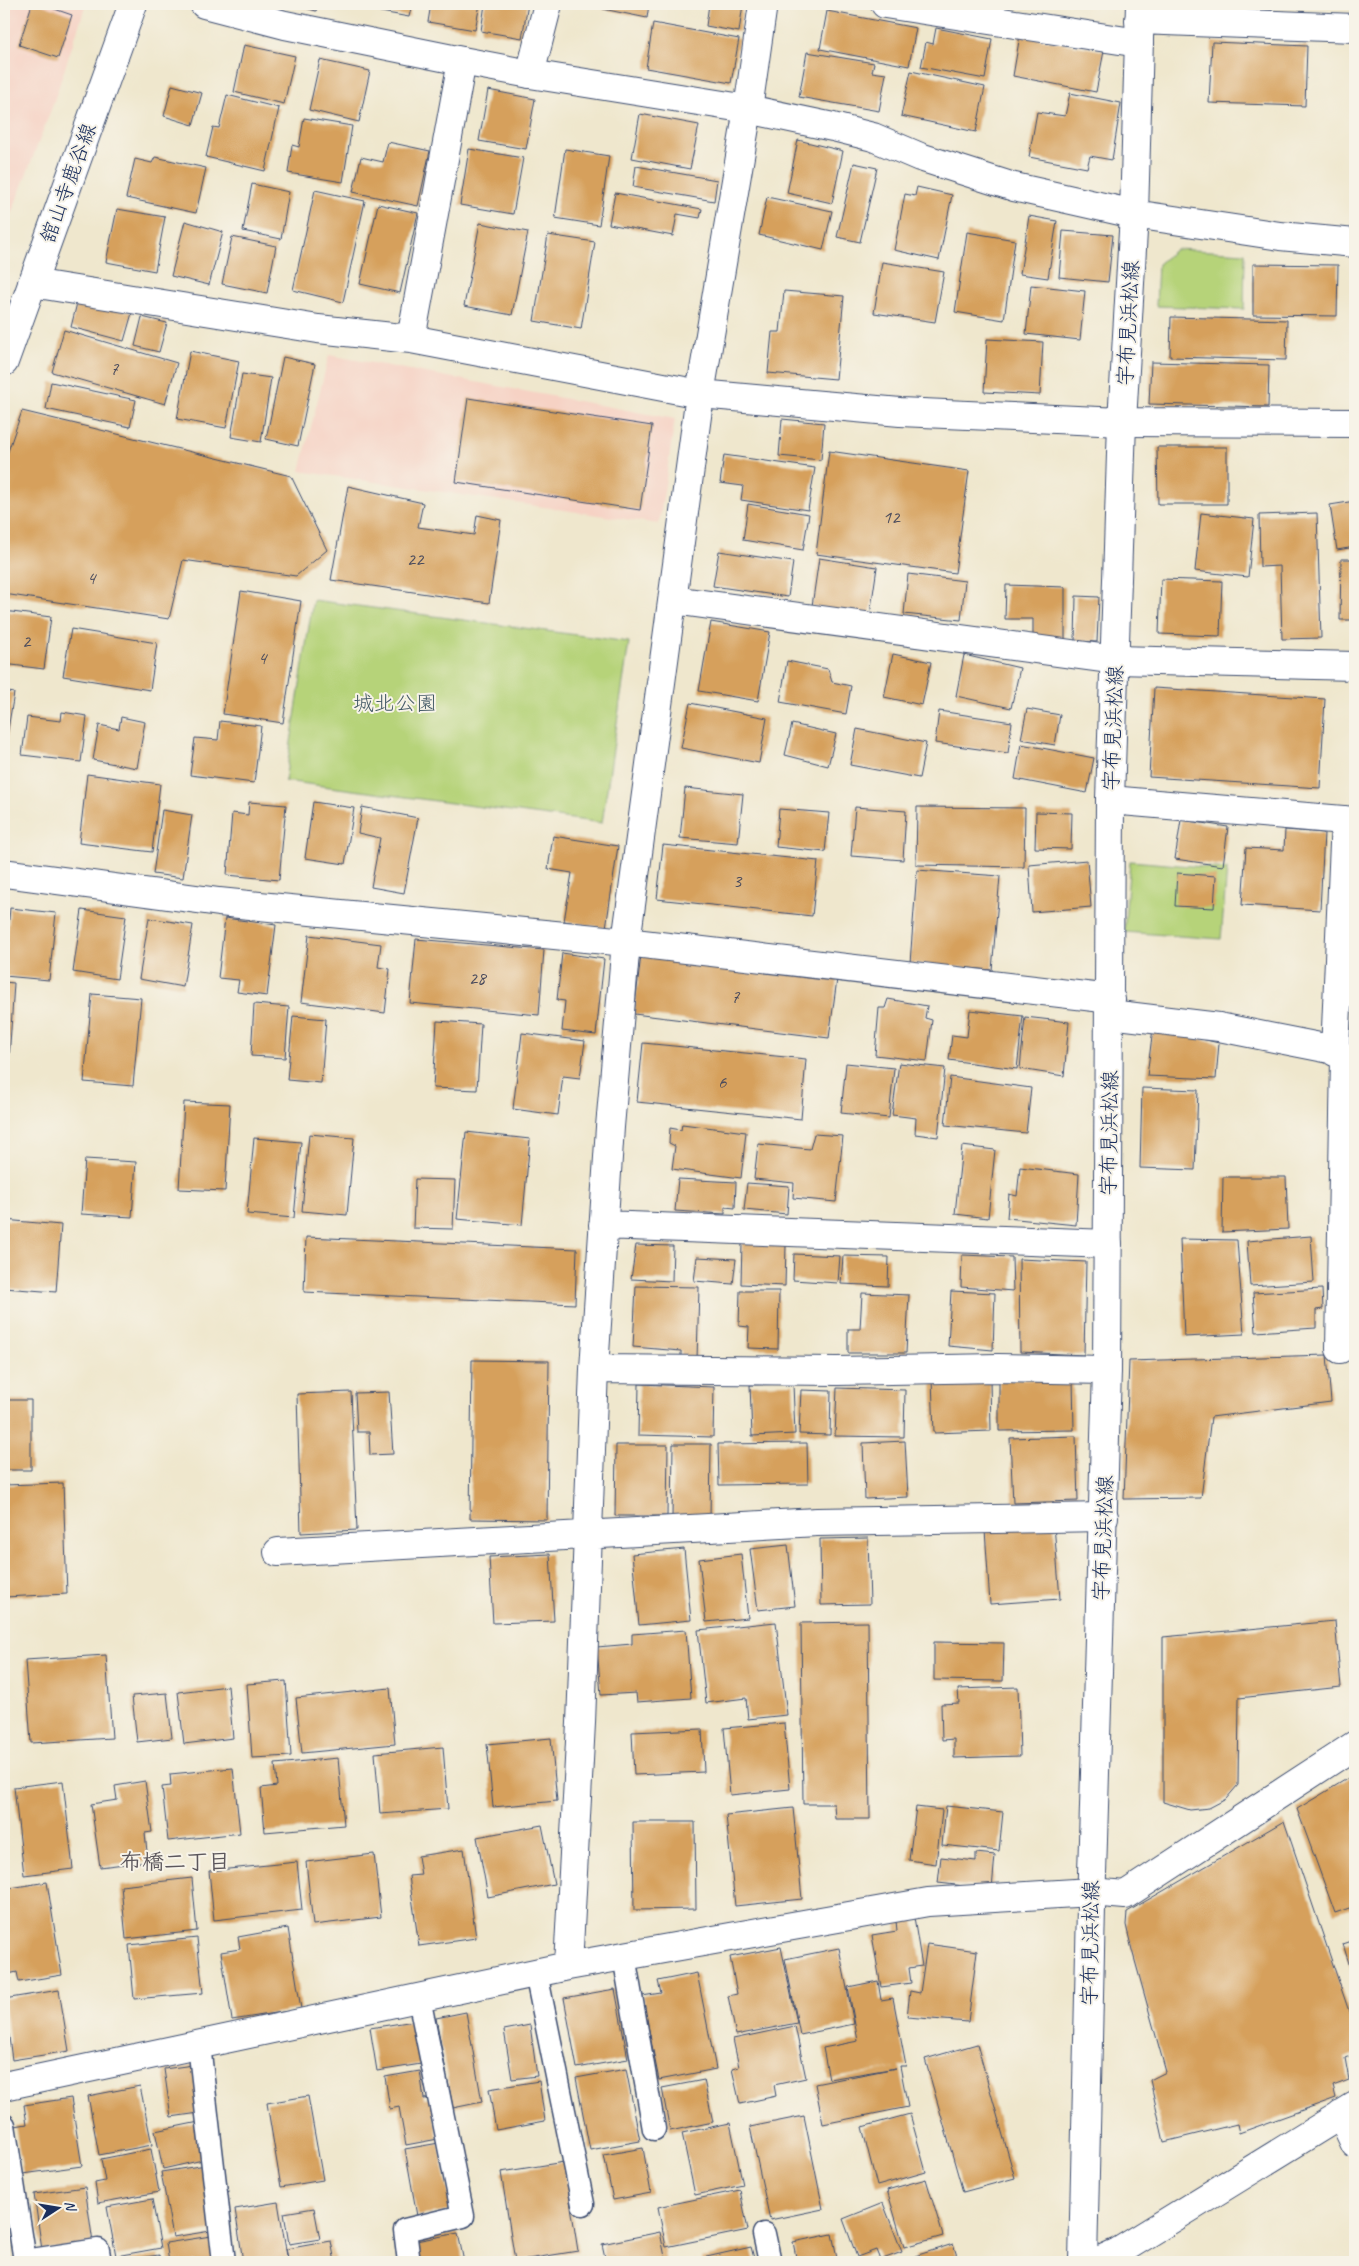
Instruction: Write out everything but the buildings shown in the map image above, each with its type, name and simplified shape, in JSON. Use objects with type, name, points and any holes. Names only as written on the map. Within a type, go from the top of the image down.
[{"type":"street","name":"舘山寺鹿谷線","points":[[4,362],[133,4]]},
{"type":"street","points":[[204,4],[286,25],[462,61],[530,74],[748,109],[872,136],[920,157],[1014,187],[1134,214],[1280,236],[1355,243]]},
{"type":"street","points":[[530,74],[548,4]]},
{"type":"street","points":[[568,1966],[589,1535],[594,1370],[603,1225],[626,942],[700,394],[748,109],[763,4]]},
{"type":"street","points":[[885,4],[1139,22],[1355,28]]},
{"type":"street","name":"宇布見浜松線","points":[[1083,2262],[1091,1892],[1108,1370],[1110,800],[1116,660],[1122,422],[1134,214],[1139,22]]},
{"type":"street","points":[[411,340],[462,61]]},
{"type":"street","points":[[32,282],[318,329],[411,340],[700,394],[900,412],[1122,422],[1355,423]]},
{"type":"street","points":[[672,600],[1116,660],[1355,666]]},
{"type":"street","points":[[1110,800],[1350,821],[1340,1349]]},
{"type":"street","points":[[4,873],[218,902],[626,942],[1110,1007],[1330,1049],[1345,1057]]},
{"type":"street","points":[[603,1225],[1108,1244]]},
{"type":"street","points":[[594,1370],[837,1371],[998,1368],[1108,1370]]},
{"type":"street","points":[[278,1552],[817,1522],[1104,1517]]},
{"type":"street","points":[[4,2086],[568,1966],[928,1902],[1091,1892],[1125,1895],[1355,1745]]},
{"type":"street","points":[[1096,2262],[1118,2252],[1348,2110],[1355,2144]]},
{"type":"lane","points":[[624,1956],[654,2129]]},
{"type":"lane","points":[[536,1973],[583,2204]]},
{"type":"lane","points":[[410,2262],[405,2230],[463,2216],[419,1998]]},
{"type":"lane","points":[[199,2045],[224,2262]]},
{"type":"lane","points":[[4,2125],[25,2261],[98,2250],[100,2262]]},
{"type":"lane","points":[[764,2234],[770,2262]]},
{"type":"shaded area","points":[[4,4],[86,4],[52,107],[4,233]]},
{"type":"shaded area","points":[[329,355],[675,419],[659,524],[300,471]]},
{"type":"green space","points":[[1176,249],[1245,253],[1244,309],[1156,306],[1158,264]]},
{"type":"green space","name":"城北公園","points":[[313,600],[629,642],[602,823],[285,781]]},
{"type":"green space","points":[[1130,861],[1227,869],[1221,939],[1124,932]]},
{"type":"district","name":"布橋二丁目","points":[[175,1861]]}]
